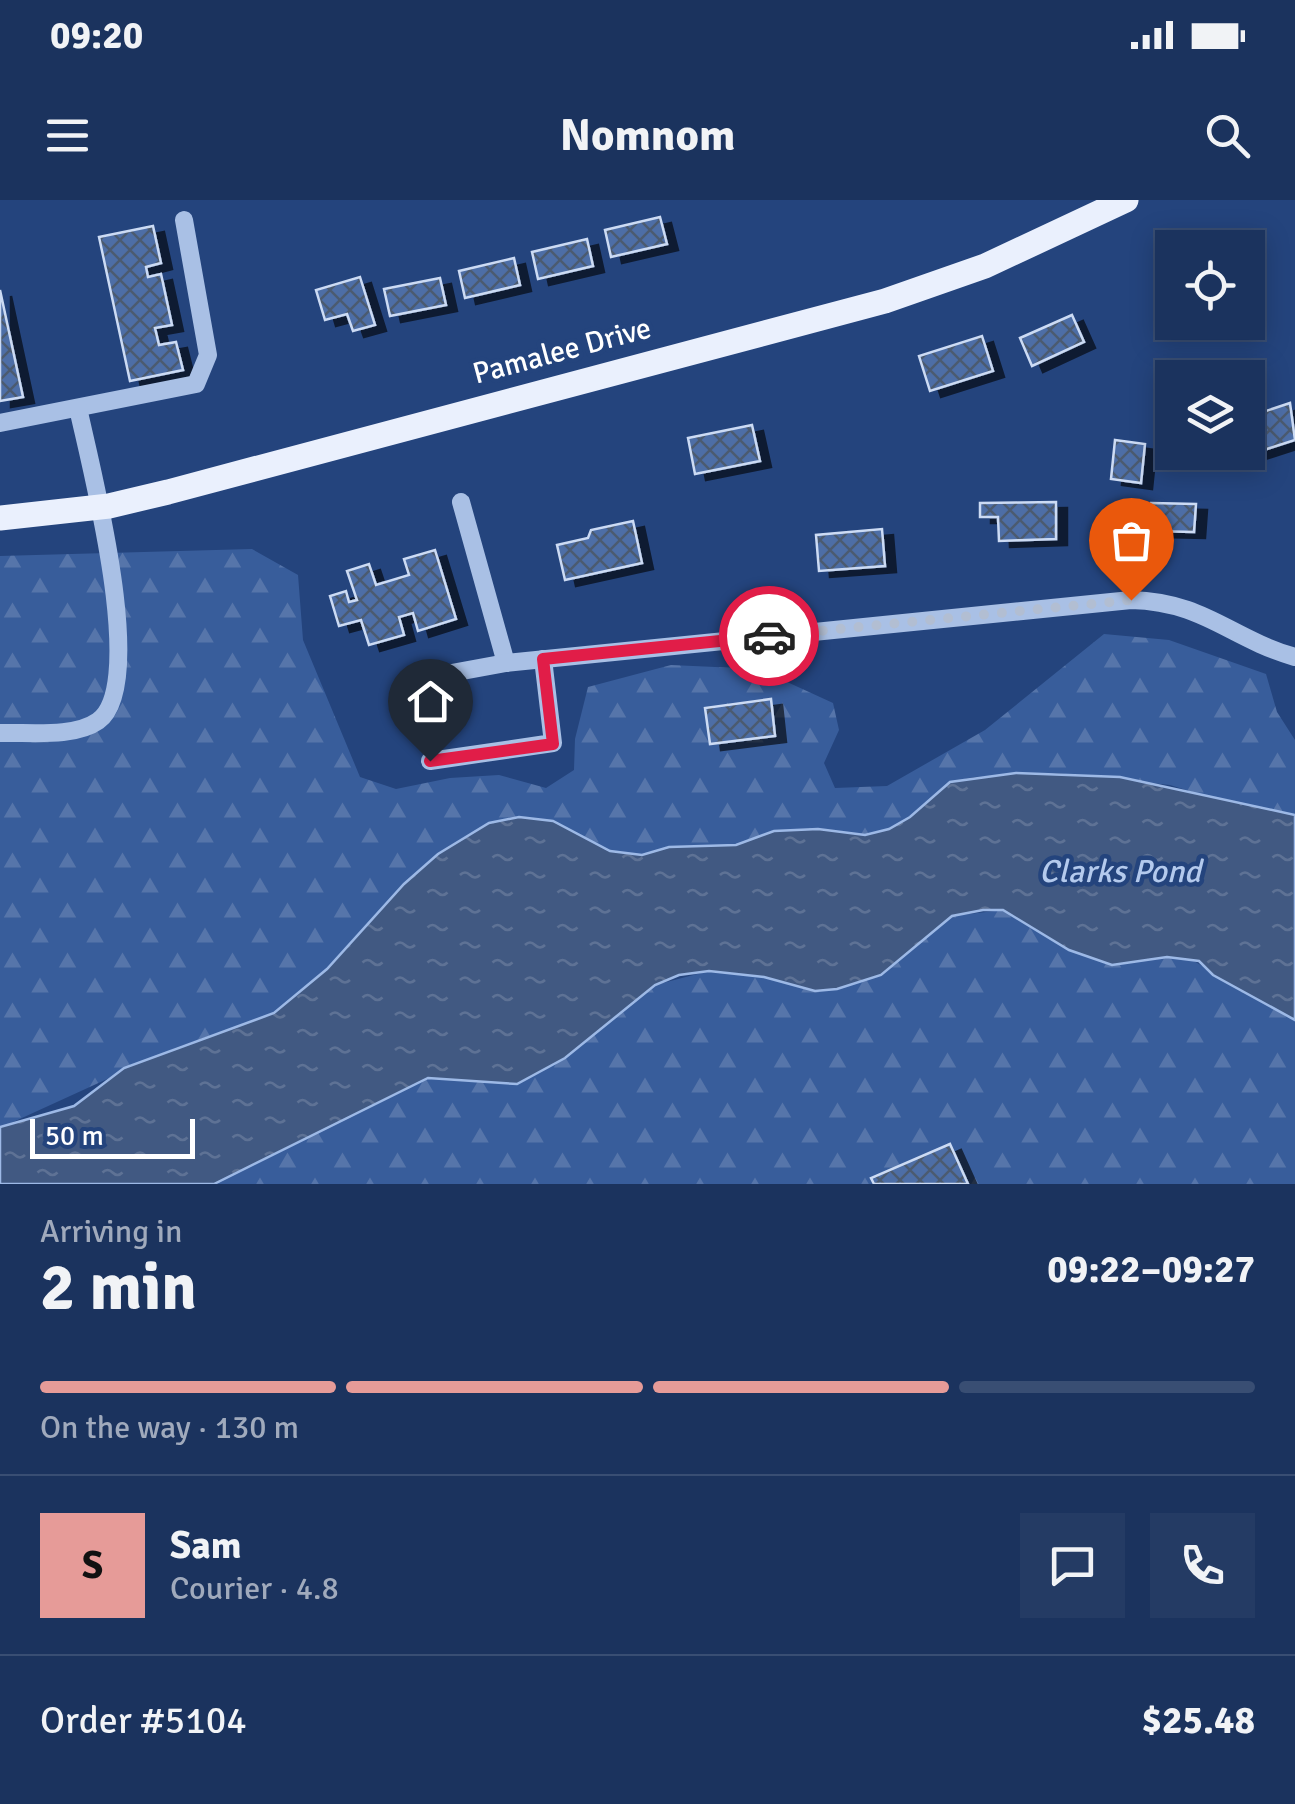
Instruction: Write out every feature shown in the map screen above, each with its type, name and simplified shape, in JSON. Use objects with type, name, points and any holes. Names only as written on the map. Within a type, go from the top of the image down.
[{"type":"main road","name":"Pamalee Drive","points":[[0,518],[100,507],[885,301],[985,266],[1126,200]]},
{"type":"street","points":[[0,423],[187,388],[202,376],[208,355],[184,220]]},
{"type":"street","points":[[0,733],[78,729],[100,720],[116,694],[122,649],[100,507],[78,408]]},
{"type":"street","points":[[461,502],[506,663]]},
{"type":"street","points":[[408,681],[506,663],[1131,600],[1191,608],[1243,638],[1295,657]]},
{"type":"street","points":[[430,761],[553,744],[543,659]]},
{"type":"green space","points":[[252,549],[298,575],[303,640],[360,777],[396,789],[450,778],[499,775],[546,788],[574,770],[575,739],[588,687],[671,665],[759,669],[833,703],[839,730],[824,763],[835,788],[887,786],[985,730],[1104,634],[1169,640],[1266,674],[1277,712],[1295,740],[1295,815],[1221,801],[1170,785],[1057,773],[950,782],[910,817],[889,829],[865,835],[818,829],[774,831],[736,845],[669,847],[643,855],[610,851],[553,821],[327,969],[274,1013],[175,1048],[0,1128],[0,556]]},
{"type":"green space","points":[[1003,910],[1069,950],[1187,957],[1295,1020],[1295,1184],[214,1184],[428,1078],[479,1080],[628,1007],[655,985],[709,971],[764,977],[815,991],[881,975],[952,916]]},
{"type":"water","name":"Clarks Pond","points":[[1016,773],[1120,777],[1295,815],[1295,1020],[1213,975],[1199,961],[1167,957],[1112,965],[1069,950],[1003,910],[983,910],[952,916],[881,975],[837,989],[815,991],[764,977],[709,971],[679,975],[655,985],[565,1058],[517,1084],[428,1078],[214,1184],[0,1184],[0,1127],[74,1106],[124,1068],[274,1013],[327,969],[404,884],[438,854],[489,823],[519,817],[553,821],[610,851],[642,855],[669,847],[736,845],[774,831],[818,829],[865,835],[889,829],[910,817],[950,782]]},
{"type":"building","points":[[660,217],[667,244],[611,257],[605,230]]},
{"type":"building","points":[[153,226],[161,263],[146,267],[148,277],[161,274],[172,325],[155,328],[159,345],[176,342],[183,370],[130,381],[99,237]]},
{"type":"building","points":[[587,239],[593,266],[538,279],[532,252]]},
{"type":"building","points":[[514,258],[520,285],[465,298],[459,271]]},
{"type":"building","points":[[360,277],[375,325],[353,331],[347,314],[325,320],[316,290]]},
{"type":"building","points":[[440,278],[446,305],[390,316],[384,289]]},
{"type":"building","points":[[0,290],[23,397],[0,401]]},
{"type":"building","points":[[1072,315],[1084,342],[1032,366],[1020,338]]},
{"type":"building","points":[[982,336],[993,371],[930,391],[919,356]]},
{"type":"building","points":[[1290,403],[1295,440],[1265,450],[1265,411]]},
{"type":"building","points":[[752,425],[760,461],[695,474],[688,438]]},
{"type":"building","points":[[1115,440],[1145,444],[1141,483],[1111,479]]},
{"type":"building","points":[[1056,502],[1056,539],[999,541],[998,517],[980,517],[980,503]]},
{"type":"building","points":[[1151,503],[1196,504],[1194,532],[1150,531]]},
{"type":"building","points":[[633,521],[642,563],[565,580],[557,545],[588,538],[591,530]]},
{"type":"building","points":[[882,529],[885,566],[819,571],[816,535]]},
{"type":"building","points":[[435,550],[456,619],[418,631],[413,613],[399,617],[404,635],[369,645],[361,620],[339,626],[330,596],[346,591],[349,602],[357,600],[347,571],[369,564],[376,585],[409,575],[404,559]]},
{"type":"building","points":[[771,699],[775,736],[710,744],[705,708]]},
{"type":"building","points":[[950,1144],[968,1184],[874,1184],[871,1178]]},
{"type":"way so far","points":[[769,636],[1131,600]]},
{"type":"route","points":[[430,761],[553,744],[543,659],[769,636]]}]
